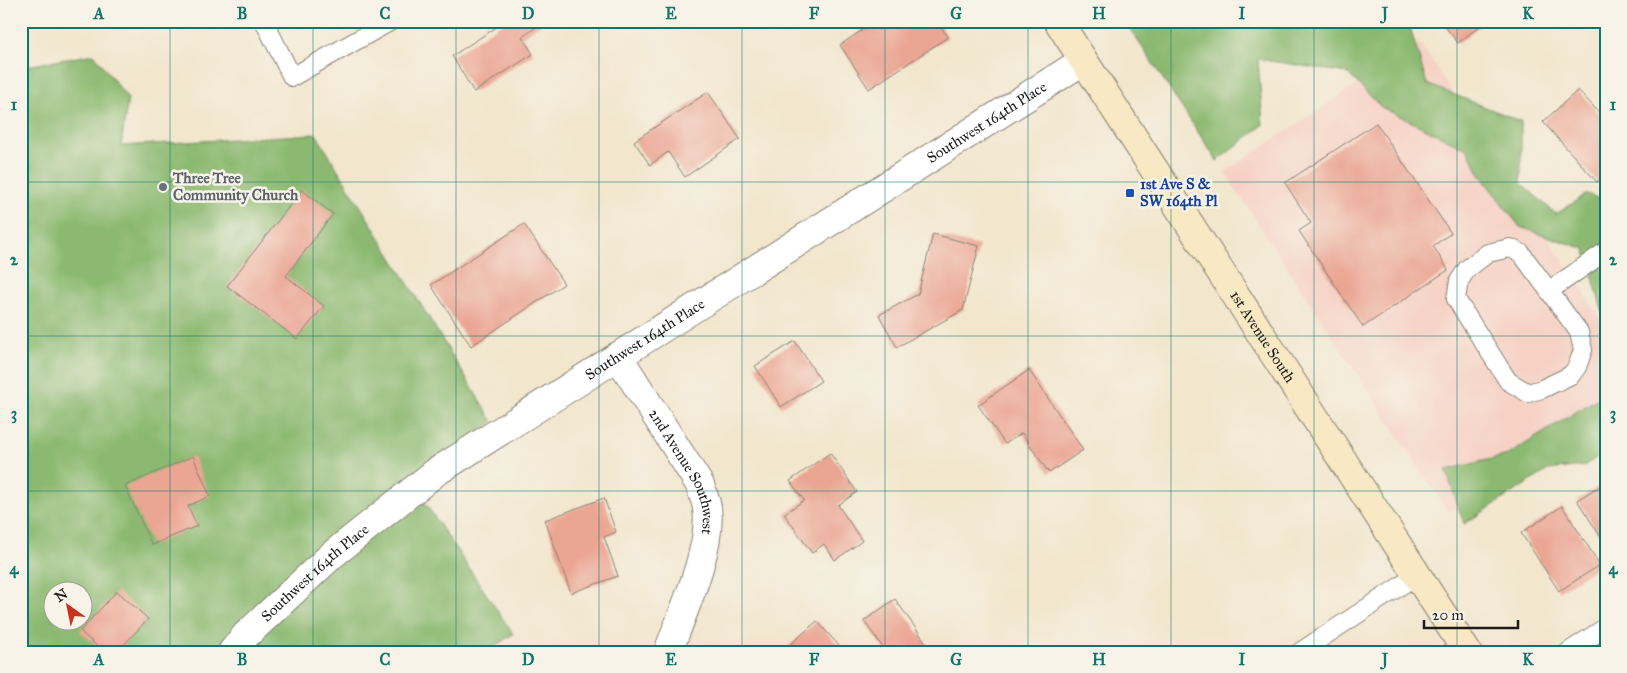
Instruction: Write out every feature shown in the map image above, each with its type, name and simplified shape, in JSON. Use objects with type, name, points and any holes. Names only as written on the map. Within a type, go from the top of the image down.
[{"type":"main road","name":"1st Avenue South","points":[[1058,21],[1467,652]]},
{"type":"street","name":"Southwest 164th Place","points":[[232,652],[245,636],[332,555],[436,472],[1083,61]]},
{"type":"street","name":"2nd Avenue Southwest","points":[[618,356],[700,485],[707,508],[707,530],[700,565],[668,652]]},
{"type":"lane","points":[[264,21],[292,77],[391,21]]},
{"type":"lane","points":[[1510,248],[1521,253],[1549,291],[1579,332],[1583,350],[1577,367],[1571,375],[1542,389],[1528,393],[1508,381],[1456,299],[1459,281],[1466,269],[1488,253],[1510,248]]},
{"type":"lane","points":[[1549,291],[1606,251]]},
{"type":"lane","points":[[1300,652],[1417,575]]},
{"type":"lane","points":[[1568,652],[1606,627]]},
{"type":"shaded area","points":[[1420,43],[1606,326],[1606,409],[1448,512],[1224,172]]},
{"type":"green space","points":[[1125,21],[1408,21],[1427,84],[1521,121],[1521,183],[1556,214],[1587,194],[1606,201],[1606,325],[1585,249],[1520,227],[1480,175],[1467,149],[1381,107],[1347,73],[1258,59],[1263,125],[1217,161]]},
{"type":"green space","points":[[94,54],[128,99],[121,146],[316,134],[493,422],[409,479],[513,634],[486,652],[21,652],[21,67]]},
{"type":"green space","points":[[1606,393],[1606,451],[1584,466],[1548,470],[1464,524],[1446,470],[1508,455]]},
{"type":"building","points":[[506,21],[539,21],[541,24],[522,37],[533,54],[474,92],[452,56]]},
{"type":"building","points":[[876,21],[937,21],[948,37],[869,89],[840,45]]},
{"type":"building","points":[[1441,21],[1486,21],[1458,43]]},
{"type":"building","points":[[1578,90],[1606,120],[1606,174],[1597,182],[1543,122]]},
{"type":"building","points":[[708,92],[740,139],[685,177],[668,152],[650,165],[634,141]]},
{"type":"building","points":[[1376,123],[1451,233],[1433,246],[1448,270],[1363,327],[1299,231],[1311,223],[1285,183]]},
{"type":"building","points":[[302,190],[333,214],[286,276],[324,306],[297,339],[227,286]]},
{"type":"building","points":[[524,224],[564,284],[471,346],[431,285]]},
{"type":"building","points":[[933,234],[979,246],[963,310],[897,347],[879,315],[918,294]]},
{"type":"building","points":[[795,341],[821,381],[781,407],[755,366]]},
{"type":"building","points":[[1029,370],[1083,450],[1049,473],[1022,433],[1005,444],[978,405]]},
{"type":"building","points":[[830,453],[857,492],[838,505],[862,541],[835,560],[824,544],[812,553],[784,514],[804,500],[790,481]]},
{"type":"building","points":[[193,456],[210,496],[188,506],[197,526],[152,545],[125,486]]},
{"type":"building","points":[[1606,482],[1606,545],[1577,500]]},
{"type":"building","points":[[604,498],[616,532],[604,537],[618,576],[571,593],[545,520]]},
{"type":"building","points":[[1562,506],[1600,565],[1559,591],[1521,533]]},
{"type":"building","points":[[117,591],[148,619],[117,652],[103,652],[80,631],[92,630],[92,618]]},
{"type":"building","points":[[895,599],[931,650],[928,652],[886,652],[864,621]]},
{"type":"building","points":[[817,621],[840,647],[834,652],[782,652]]},
{"type":"place","name":"Three Tree Community Church","points":[[163,187]]},
{"type":"place","name":"1st Ave S & SW 164th Pl","points":[[1130,193]]}]
